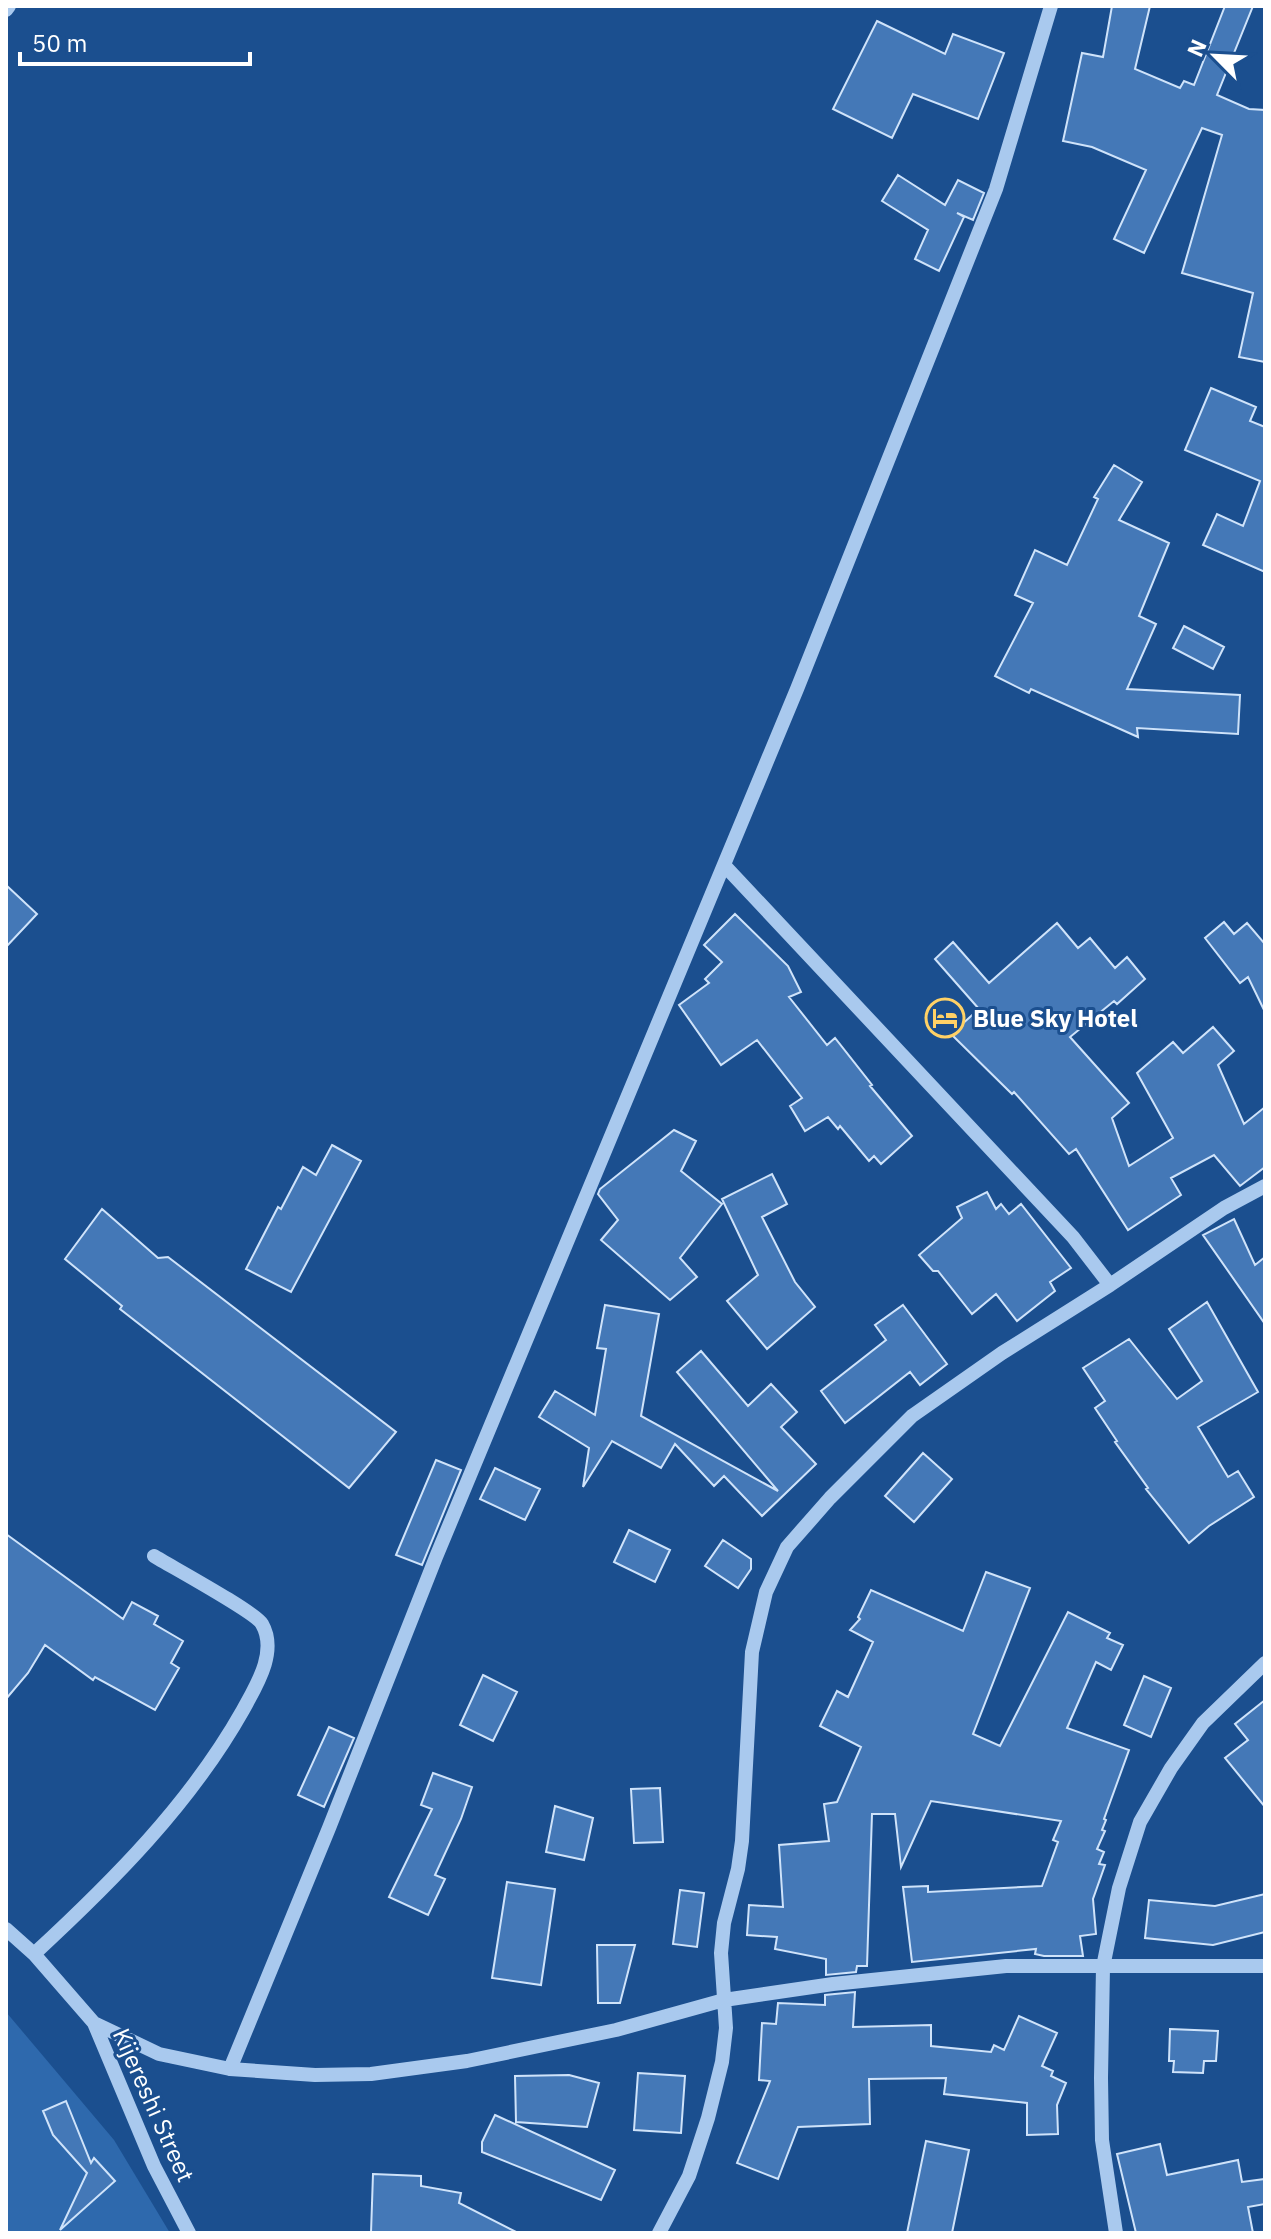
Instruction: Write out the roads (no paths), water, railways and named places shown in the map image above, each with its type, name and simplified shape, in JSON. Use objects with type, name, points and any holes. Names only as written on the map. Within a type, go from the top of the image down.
[{"type":"street","points":[[230,2069],[436,1557],[797,689],[996,189],[1051,6]]},
{"type":"street","points":[[724,865],[1062,1225],[1110,1285]]},
{"type":"street","points":[[659,2233],[689,2176],[722,2062],[726,2028],[721,1953],[724,1923],[742,1841],[752,1652],[766,1592],[787,1547],[830,1498],[912,1416],[1002,1353],[1224,1208],[1265,1186]]},
{"type":"street","points":[[34,1954],[140,1850],[186,1796],[225,1742],[257,1684],[269,1649],[262,1623],[154,1556]]},
{"type":"street","points":[[1116,2233],[1102,2140],[1101,2078],[1103,1967],[1119,1888],[1140,1822],[1171,1768],[1203,1723],[1265,1663]]},
{"type":"street","name":"Kijereshi Street","points":[[6,1929],[34,1954],[94,2023],[154,2166],[189,2233]]},
{"type":"street","points":[[94,2023],[159,2054],[230,2069],[315,2075],[371,2074],[467,2061],[616,2030],[724,2000],[833,1984],[1006,1966],[1265,1966]]},
{"type":"place","name":"Blue Sky Hotel","points":[[945,1018]]}]
